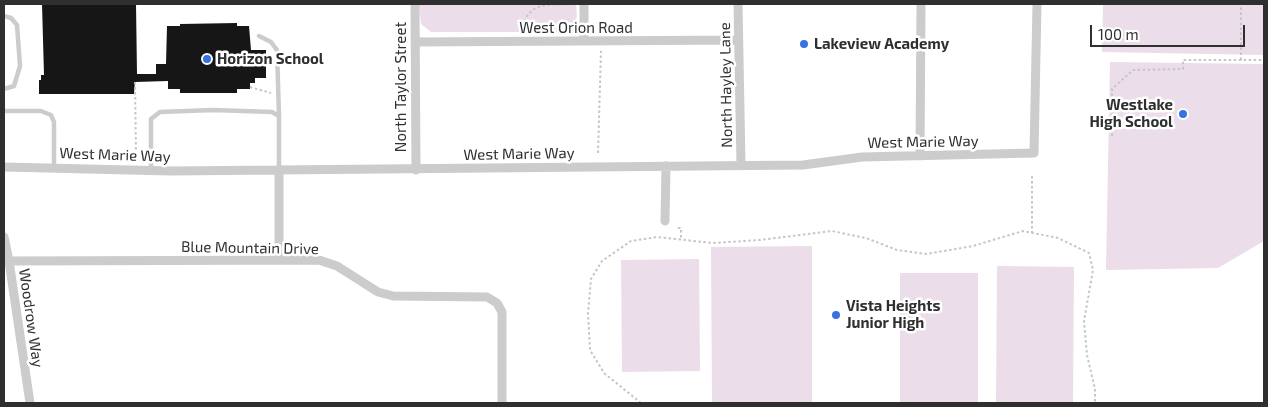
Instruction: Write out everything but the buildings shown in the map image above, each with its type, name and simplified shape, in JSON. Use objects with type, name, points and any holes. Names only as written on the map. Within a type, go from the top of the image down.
[{"type":"street","name":"North Taylor Street","points":[[414,4],[416,170]]},
{"type":"street","points":[[584,4],[584,41]]},
{"type":"street","name":"North Hayley Lane","points":[[738,4],[741,165]]},
{"type":"street","points":[[920,156],[921,4]]},
{"type":"street","name":"West Marie Way","points":[[4,167],[151,171],[803,166],[849,158],[1034,153],[1037,4]]},
{"type":"street","name":"West Orion Road","points":[[415,42],[738,40]]},
{"type":"street","points":[[665,221],[666,166]]},
{"type":"street","points":[[279,170],[280,260]]},
{"type":"street","name":"Woodrow Way","points":[[4,237],[30,403]]},
{"type":"street","name":"Blue Mountain Drive","points":[[9,261],[319,260],[337,266],[378,292],[393,296],[487,298],[497,303],[502,312],[502,403]]},
{"type":"lane","points":[[4,16],[11,18],[17,25],[20,66],[14,86],[4,89]]},
{"type":"lane","points":[[259,36],[271,42],[277,50],[279,170]]},
{"type":"lane","points":[[4,111],[41,111],[51,115],[54,122],[54,167]]},
{"type":"lane","points":[[151,171],[151,119],[160,112],[272,112],[279,116]]},
{"type":"path","points":[[522,26],[528,14],[535,8],[542,5],[571,4]]},
{"type":"path","points":[[1241,4],[1241,60]]},
{"type":"path","points":[[598,153],[601,51]]},
{"type":"path","points":[[1112,136],[1112,89],[1133,70],[1183,69],[1182,60],[1264,60]]},
{"type":"path","points":[[135,82],[136,156]]},
{"type":"path","points":[[250,87],[271,93]]},
{"type":"path","points":[[1032,176],[1032,233]]},
{"type":"path","points":[[678,228],[681,228],[681,239]]},
{"type":"path","points":[[641,403],[604,373],[590,350],[588,313],[592,279],[602,261],[631,241],[657,237],[713,243],[760,240],[832,231],[866,238],[898,250],[926,254],[973,246],[1023,231],[1058,238],[1089,253],[1093,270],[1084,321],[1087,355],[1095,389],[1095,403]]},
{"type":"shaded area","points":[[419,4],[576,4],[577,16],[574,27],[567,32],[431,32],[421,24]]},
{"type":"shaded area","points":[[1103,4],[1264,4],[1264,55],[1102,52]]},
{"type":"shaded area","points":[[1110,62],[1264,64],[1264,241],[1218,268],[1106,270]]},
{"type":"shaded area","points":[[812,246],[812,403],[712,403],[711,247]]},
{"type":"shaded area","points":[[699,259],[700,371],[622,372],[621,260]]},
{"type":"shaded area","points":[[997,266],[1074,267],[1073,403],[996,403]]},
{"type":"shaded area","points":[[900,273],[978,273],[978,403],[900,403]]},
{"type":"place","name":"Lakeview Academy","points":[[804,44]]},
{"type":"place","name":"Horizon School","points":[[207,59]]},
{"type":"place","name":"Westlake High School","points":[[1183,114]]},
{"type":"place","name":"Vista Heights Junior High","points":[[836,315]]}]
